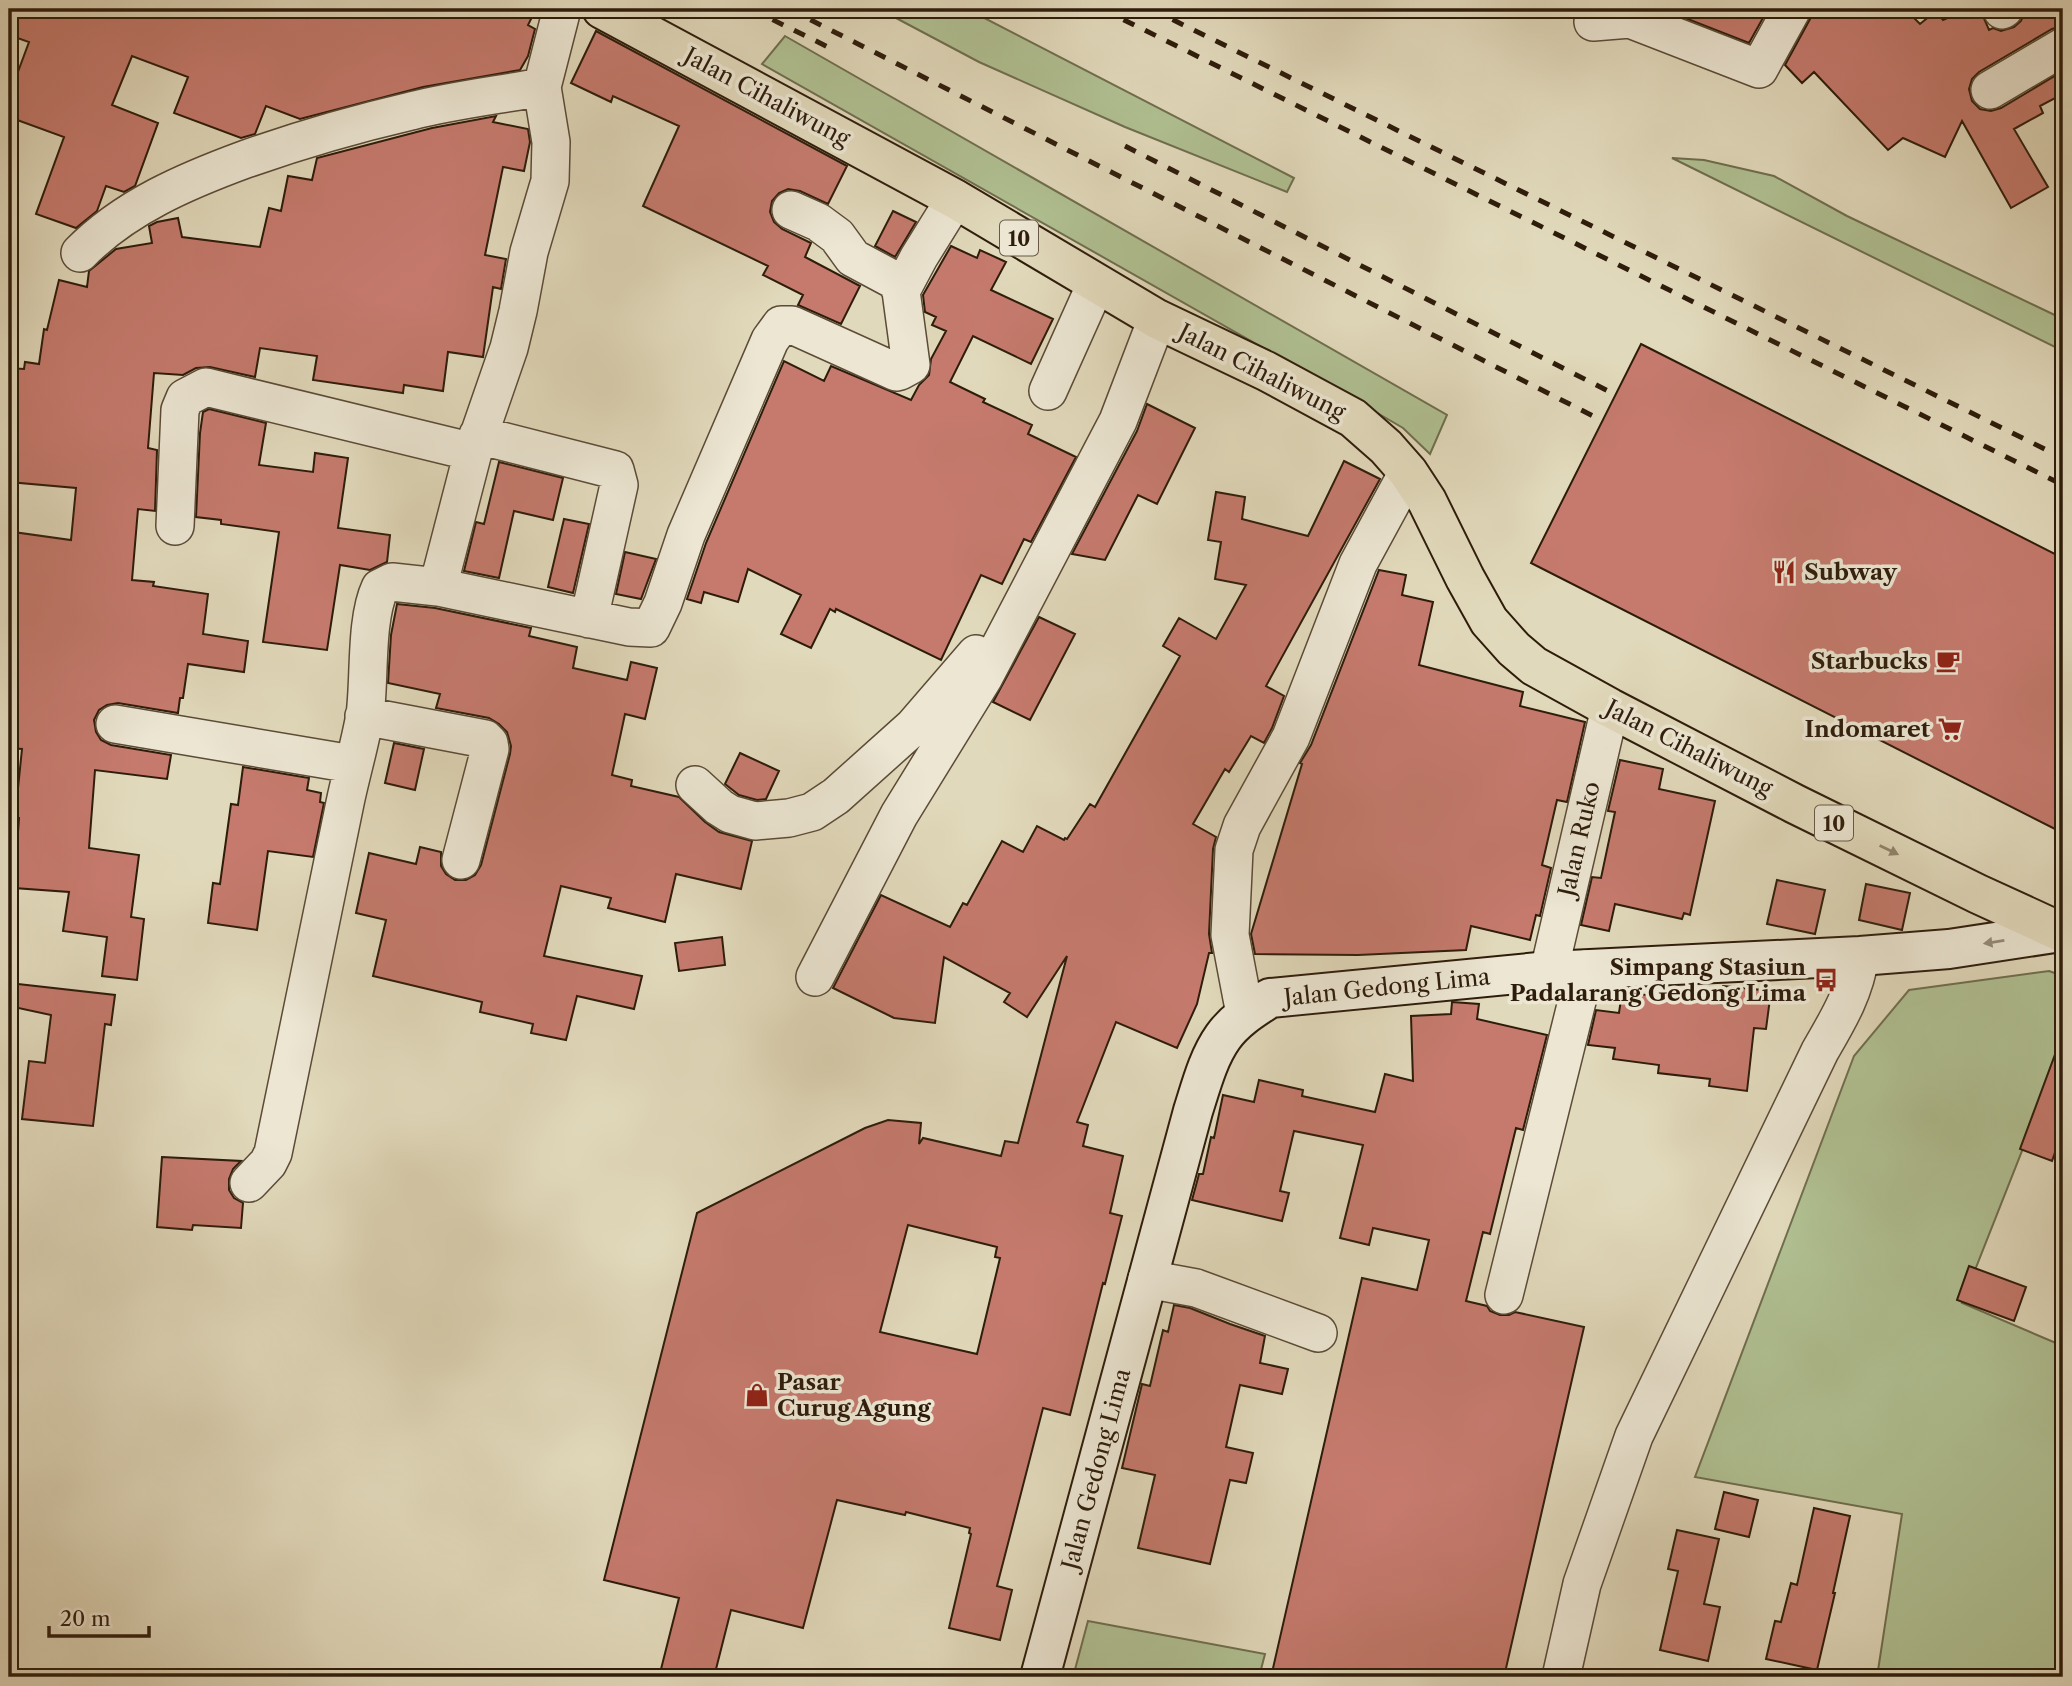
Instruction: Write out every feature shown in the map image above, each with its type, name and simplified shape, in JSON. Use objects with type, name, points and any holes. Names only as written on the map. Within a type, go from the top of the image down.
[{"type":"highway","name":"Jalan Cihaliwung","points":[[602,9],[955,199],[1157,319],[1266,371],[1353,418],[1386,447],[1408,472],[1427,501],[1489,621],[1514,649],[1534,666],[1796,804],[1978,894],[2062,932]]},
{"type":"street","points":[[438,587],[476,444],[509,348],[529,253],[550,181],[551,142],[542,87],[562,9]]},
{"type":"street","points":[[1593,22],[1630,19],[1759,69],[1792,9]]},
{"type":"street","points":[[1990,90],[2063,47]]},
{"type":"street","points":[[80,253],[109,226],[207,173],[286,145],[412,110],[542,87]]},
{"type":"street","points":[[901,291],[955,199]]},
{"type":"street","points":[[249,1183],[268,1163],[273,1153],[364,716],[373,619],[380,588],[392,582],[438,587],[629,627],[651,628],[663,603],[686,535],[770,340],[781,325],[800,328],[896,372],[911,365],[901,291],[896,281],[853,258],[837,236],[818,222],[791,210]]},
{"type":"street","points":[[1048,391],[1096,284]]},
{"type":"street","points":[[815,977],[898,816],[984,677],[1118,421],[1157,319]]},
{"type":"street","points":[[175,526],[181,404],[188,396],[206,387],[476,444],[615,470],[619,485],[589,619]]},
{"type":"street","points":[[1245,1014],[1230,935],[1234,850],[1242,826],[1291,737],[1358,565],[1408,472]]},
{"type":"street","points":[[695,785],[730,814],[755,821],[789,818],[812,812],[836,796],[913,727],[1001,622],[1022,605]]},
{"type":"street","name":"Jalan Ruko","points":[[1504,1296],[1567,970],[1610,708]]},
{"type":"street","points":[[364,716],[485,739],[489,743],[490,749],[461,860]]},
{"type":"street","points":[[115,724],[352,764]]},
{"type":"street","name":"Jalan Gedong Lima","points":[[1040,1677],[1193,1111],[1206,1070],[1222,1038],[1245,1014],[1270,998],[1567,970],[1860,956],[1949,948],[2062,932]]},
{"type":"street","points":[[1562,1677],[1582,1584],[1634,1436],[1820,1051],[1841,1016],[1857,977],[1860,956]]},
{"type":"street","points":[[1147,1279],[1196,1288],[1318,1333]]},
{"type":"green space","points":[[879,9],[967,9],[1294,178],[1287,192],[1125,127],[979,62]]},
{"type":"green space","points":[[785,36],[1447,415],[1430,454],[1403,428],[762,64]]},
{"type":"green space","points":[[1672,158],[1704,160],[1774,176],[1847,216],[2063,319],[2063,351]]},
{"type":"green space","points":[[2049,971],[2063,976],[2063,1047],[1962,1303],[2063,1346],[2063,1677],[1877,1677],[1902,1514],[1695,1477],[1854,1056],[1909,990]]},
{"type":"green space","points":[[1088,1621],[1265,1654],[1259,1677],[1073,1677]]},
{"type":"building","points":[[9,9],[231,9],[255,18],[259,9],[280,9],[306,18],[310,9],[536,9],[528,25],[535,29],[528,56],[520,70],[423,87],[300,119],[266,106],[255,134],[241,138],[174,113],[188,77],[132,56],[112,105],[158,123],[135,186],[124,192],[106,186],[97,211],[76,228],[36,214],[64,137],[9,117],[9,96],[29,42],[9,35]]},
{"type":"building","points":[[1662,9],[1768,9],[1749,43]]},
{"type":"building","points":[[1813,9],[1905,9],[1920,24],[1936,11],[1943,20],[1968,9],[1980,9],[1989,30],[1993,28],[2001,31],[2014,27],[2021,21],[2025,11],[2030,9],[2063,9],[2063,26],[2052,29],[1979,72],[1972,79],[1969,89],[1972,101],[1980,109],[1991,111],[2001,108],[2063,71],[2063,94],[2040,106],[2043,113],[2014,129],[2048,187],[2011,208],[1962,121],[1945,157],[1903,138],[1888,150],[1814,72],[1802,83],[1785,65]]},
{"type":"building","points":[[596,31],[847,166],[828,204],[800,191],[788,189],[779,193],[772,201],[770,212],[774,222],[782,229],[811,243],[805,257],[860,286],[841,324],[798,305],[803,295],[763,275],[768,266],[643,206],[679,126],[613,96],[611,102],[571,83]]},
{"type":"building","points":[[496,116],[493,122],[528,129],[530,142],[524,171],[503,167],[485,255],[506,259],[501,289],[493,287],[483,357],[448,352],[443,391],[404,385],[403,393],[313,380],[317,356],[260,348],[255,377],[210,367],[196,368],[183,375],[154,373],[148,448],[157,450],[155,511],[138,509],[132,580],[208,594],[203,634],[248,641],[244,672],[188,664],[178,713],[118,703],[99,710],[94,720],[101,740],[111,745],[171,755],[167,779],[95,770],[89,848],[139,855],[131,917],[144,919],[137,980],[102,976],[107,937],[63,931],[69,892],[14,888],[19,818],[15,817],[22,749],[9,748],[9,563],[13,532],[71,540],[76,488],[9,482],[9,368],[24,369],[25,362],[39,364],[44,329],[47,330],[59,280],[87,287],[89,271],[116,249],[152,243],[149,226],[178,218],[182,237],[260,247],[269,208],[281,211],[288,176],[312,180],[317,158],[432,128]]},
{"type":"building","points":[[893,211],[916,222],[895,257],[875,246]]},
{"type":"building","points":[[951,246],[977,258],[980,250],[1006,262],[991,290],[1053,319],[1031,364],[973,336],[950,382],[985,399],[983,402],[1032,425],[1028,434],[1076,457],[1031,542],[1024,539],[1002,584],[981,575],[941,660],[836,609],[835,612],[830,609],[811,648],[781,634],[801,595],[748,569],[738,602],[704,592],[701,603],[687,599],[706,543],[784,361],[824,381],[831,366],[911,400],[919,385],[929,375],[931,359],[946,331],[932,325],[936,317],[925,312],[923,295]]},
{"type":"building","points":[[1641,344],[2063,558],[2063,833],[1531,563]]},
{"type":"building","points":[[1147,404],[1195,428],[1157,504],[1138,495],[1105,560],[1072,554],[1137,431]]},
{"type":"building","points":[[209,409],[266,423],[259,465],[313,472],[315,453],[348,458],[338,528],[390,535],[387,562],[370,570],[340,565],[327,650],[263,642],[279,532],[221,524],[221,520],[196,517],[200,433],[203,412]]},
{"type":"building","points":[[1344,461],[1380,479],[1266,686],[1284,696],[1264,743],[1251,736],[1229,772],[1225,769],[1193,824],[1216,837],[1213,849],[1209,934],[1212,953],[1209,953],[1197,1004],[1177,1048],[1116,1022],[1077,1122],[1088,1125],[1083,1146],[1123,1156],[1110,1213],[1122,1216],[1070,1415],[1043,1408],[997,1586],[1012,1590],[1000,1640],[949,1628],[971,1534],[970,1528],[906,1512],[905,1515],[837,1500],[803,1628],[731,1610],[714,1677],[659,1677],[679,1598],[604,1580],[697,1213],[865,1128],[888,1120],[921,1123],[919,1144],[923,1138],[1001,1156],[1005,1141],[1018,1143],[1067,956],[1027,1017],[1004,1002],[1010,993],[944,957],[935,1023],[894,1018],[833,988],[881,895],[950,927],[963,903],[967,905],[1002,841],[1023,852],[1037,826],[1064,840],[1067,839],[1090,804],[1095,807],[1180,656],[1163,646],[1179,618],[1216,639],[1246,585],[1215,579],[1221,542],[1208,540],[1216,492],[1245,497],[1242,519],[1308,536]],"holes":[[[908,1225],[997,1247],[995,1257],[1000,1258],[977,1354],[880,1332]]]},
{"type":"building","points":[[499,462],[563,478],[553,520],[514,511],[499,578],[464,571],[476,522],[484,524]]},
{"type":"building","points":[[564,519],[589,524],[573,593],[548,587]]},
{"type":"building","points":[[625,552],[656,559],[641,599],[616,594]]},
{"type":"building","points":[[1379,570],[1406,575],[1402,595],[1433,602],[1419,665],[1523,692],[1520,706],[1585,722],[1567,802],[1557,800],[1542,865],[1551,868],[1540,916],[1536,915],[1530,940],[1471,926],[1466,950],[1358,955],[1255,954],[1251,934],[1302,764],[1300,763],[1311,745]]},
{"type":"building","points":[[397,604],[435,608],[531,628],[529,636],[577,647],[573,668],[627,680],[631,662],[657,668],[645,719],[625,714],[612,775],[632,780],[631,786],[679,797],[719,832],[752,841],[741,889],[676,874],[665,922],[608,908],[611,898],[561,886],[544,956],[642,976],[634,1009],[577,996],[566,1040],[531,1033],[533,1024],[480,1012],[482,1002],[373,976],[386,920],[356,913],[369,853],[416,864],[420,847],[441,852],[441,866],[446,874],[455,880],[466,880],[475,875],[481,865],[511,746],[507,732],[489,718],[436,708],[440,694],[388,683],[391,635]]},
{"type":"building","points":[[1039,617],[1075,634],[1030,720],[993,702]]},
{"type":"building","points":[[394,743],[424,749],[415,790],[385,783]]},
{"type":"building","points":[[740,753],[779,771],[766,799],[757,800],[739,795],[725,784]]},
{"type":"building","points":[[1620,760],[1663,769],[1659,789],[1715,801],[1690,915],[1684,913],[1682,919],[1615,904],[1609,931],[1581,925],[1592,877],[1601,878],[1615,812],[1608,811]]},
{"type":"building","points":[[243,767],[309,778],[307,790],[321,793],[320,802],[324,803],[313,857],[268,851],[257,930],[208,923],[213,883],[220,884],[231,804],[238,805]]},
{"type":"building","points":[[1777,880],[1825,890],[1815,934],[1767,924]]},
{"type":"building","points":[[1866,884],[1910,893],[1902,930],[1859,920]]},
{"type":"building","points":[[722,937],[725,965],[679,971],[675,943]]},
{"type":"building","points":[[9,983],[115,995],[111,1025],[105,1024],[93,1126],[22,1119],[29,1061],[45,1063],[51,1015],[9,1006]]},
{"type":"building","points":[[1723,986],[1771,991],[1766,1029],[1754,1028],[1747,1091],[1709,1086],[1710,1079],[1658,1073],[1659,1065],[1613,1059],[1615,1048],[1588,1045],[1596,1010],[1619,1013],[1622,992],[1721,1004]]},
{"type":"building","points":[[1452,1002],[1479,1004],[1477,1019],[1547,1035],[1523,1130],[1516,1128],[1490,1234],[1483,1232],[1466,1301],[1487,1306],[1490,1311],[1500,1315],[1515,1312],[1584,1327],[1504,1677],[1271,1677],[1362,1278],[1417,1290],[1429,1240],[1373,1228],[1369,1245],[1340,1238],[1363,1145],[1294,1131],[1280,1191],[1289,1193],[1282,1221],[1192,1200],[1199,1174],[1203,1174],[1211,1137],[1214,1138],[1223,1095],[1254,1102],[1259,1080],[1303,1090],[1302,1096],[1375,1112],[1385,1074],[1413,1081],[1411,1016],[1451,1014]]},
{"type":"building","points":[[2060,1041],[2063,1041],[2063,1130],[2052,1161],[2020,1149]]},
{"type":"building","points":[[162,1157],[241,1161],[233,1169],[229,1190],[234,1198],[243,1203],[241,1228],[193,1225],[192,1230],[157,1227]]},
{"type":"building","points":[[1969,1266],[2026,1287],[2014,1321],[1957,1300]]},
{"type":"building","points":[[1174,1305],[1190,1308],[1265,1336],[1260,1363],[1288,1369],[1282,1394],[1240,1385],[1226,1447],[1253,1453],[1246,1483],[1230,1480],[1210,1564],[1138,1548],[1155,1475],[1122,1468],[1142,1384],[1150,1386],[1163,1330],[1168,1332]]},
{"type":"building","points":[[1724,1492],[1758,1500],[1749,1537],[1715,1529]]},
{"type":"building","points":[[1814,1508],[1850,1516],[1817,1670],[1766,1659],[1775,1621],[1781,1622],[1791,1583],[1797,1585]]},
{"type":"building","points":[[1677,1530],[1719,1539],[1704,1604],[1720,1607],[1708,1661],[1660,1650],[1678,1571],[1668,1569]]},
{"type":"railway","points":[[751,9],[828,47]]},
{"type":"railway","points":[[789,9],[1603,421]]},
{"type":"railway","points":[[1102,9],[2063,485]]},
{"type":"railway","points":[[1151,9],[2063,458]]},
{"type":"railway","points":[[1125,146],[1616,395]]},
{"type":"place","name":"Subway","points":[[1784,572]]},
{"type":"place","name":"Starbucks","points":[[1948,661]]},
{"type":"place","name":"Indomaret","points":[[1950,729]]},
{"type":"place","name":"Simpang Stasiun Padalarang Gedong Lima","points":[[1826,980]]},
{"type":"place","name":"Pasar Curug Agung","points":[[757,1395]]}]
